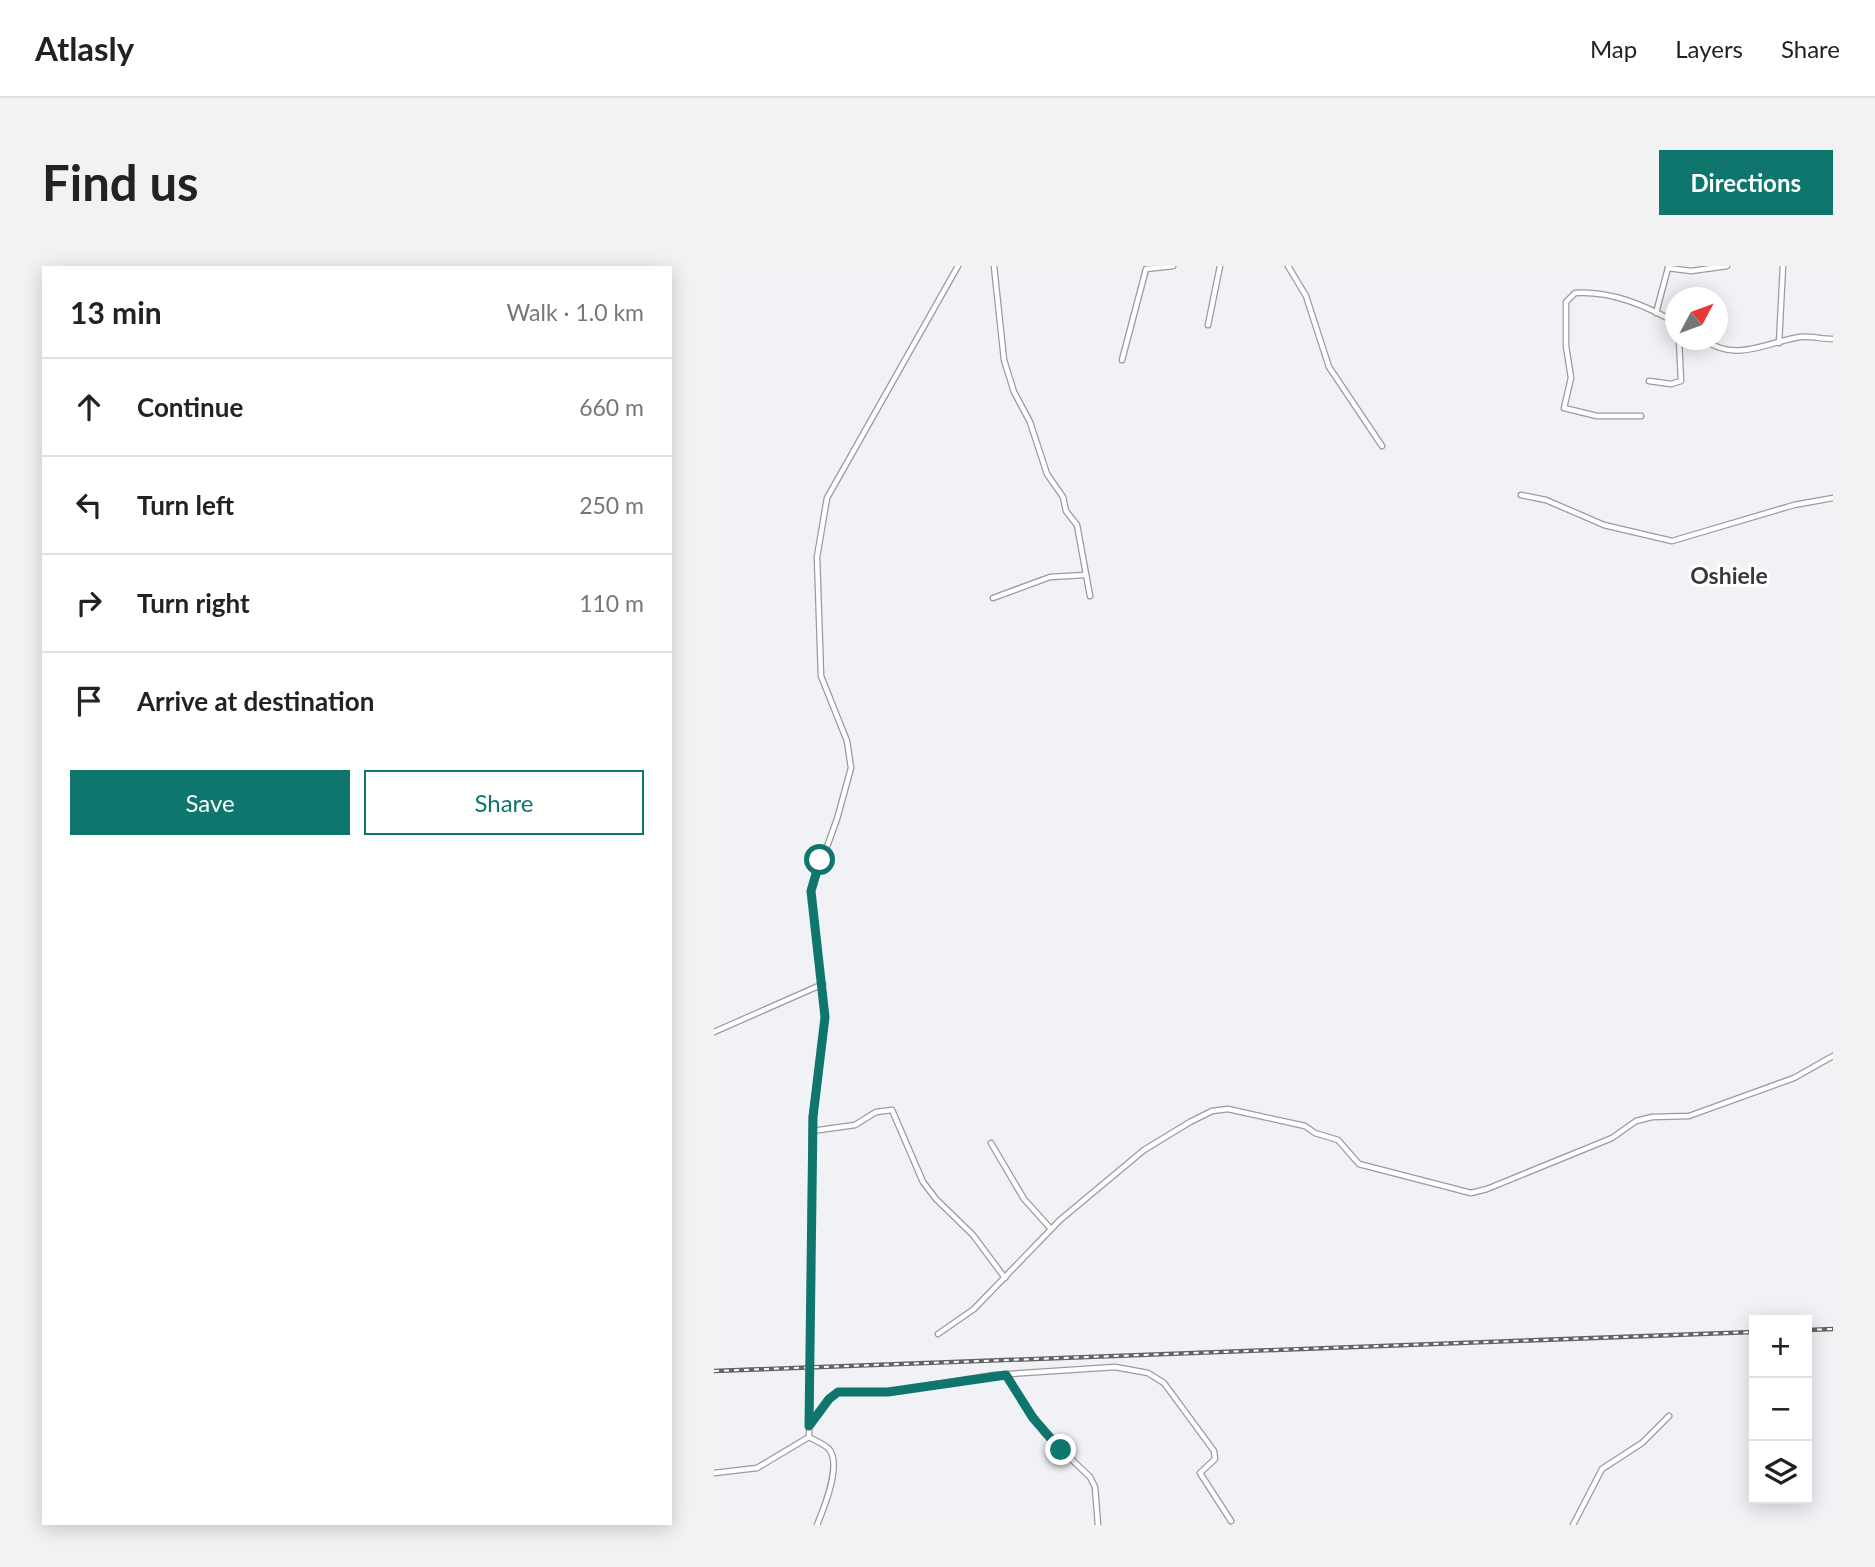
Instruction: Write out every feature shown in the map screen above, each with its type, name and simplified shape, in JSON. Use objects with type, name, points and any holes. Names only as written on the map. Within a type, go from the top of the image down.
[{"type":"street","points":[[809,1437],[812,1131],[824,1034],[823,984],[811,891],[847,787],[851,757],[824,688],[819,661],[817,557],[827,498],[958,266]]},
{"type":"street","points":[[994,266],[1004,360],[1014,392],[1030,422],[1046,474],[1063,497],[1066,512],[1077,525],[1090,596]]},
{"type":"street","points":[[1122,360],[1146,269],[1172,266]]},
{"type":"street","points":[[1208,325],[1220,266]]},
{"type":"street","points":[[1287,266],[1306,296],[1329,367],[1382,446]]},
{"type":"street","points":[[1656,313],[1667,267],[1691,271],[1727,266]]},
{"type":"street","points":[[1779,343],[1782,334],[1783,266]]},
{"type":"street","points":[[1641,416],[1597,416],[1564,408],[1571,378],[1566,346],[1566,302],[1575,293],[1595,292],[1625,298],[1665,317]]},
{"type":"street","points":[[1782,334],[1788,340]]},
{"type":"street","points":[[1728,349],[1739,352],[1806,337],[1833,339]]},
{"type":"street","points":[[1649,381],[1671,384],[1681,381],[1679,350]]},
{"type":"street","points":[[1521,495],[1555,503],[1604,525],[1672,541],[1794,505],[1833,498]]},
{"type":"street","points":[[993,598],[1050,577],[1085,575]]},
{"type":"street","points":[[714,1032],[823,984]]},
{"type":"street","points":[[938,1334],[975,1309],[1051,1229],[1144,1150],[1218,1109],[1305,1126],[1315,1133],[1338,1140],[1359,1164],[1471,1193],[1612,1138],[1636,1121],[1652,1117],[1689,1116],[1794,1078],[1833,1056]]},
{"type":"street","points":[[812,1131],[855,1125],[876,1112],[892,1110],[923,1182],[936,1199],[973,1235],[1005,1278]]},
{"type":"street","points":[[991,1143],[1024,1199],[1051,1229]]},
{"type":"street","points":[[809,1426],[829,1399],[838,1392],[888,1392],[1006,1375],[1115,1367],[1148,1373],[1164,1382],[1214,1451],[1215,1459],[1200,1474],[1231,1521]]},
{"type":"street","points":[[1006,1375],[1045,1434],[1090,1477],[1095,1487],[1098,1525]]},
{"type":"street","points":[[1573,1525],[1602,1469],[1642,1443],[1669,1416]]},
{"type":"street","points":[[714,1473],[757,1468],[809,1437]]},
{"type":"street","points":[[809,1437],[828,1448],[834,1462],[826,1502],[817,1525]]},
{"type":"railway","points":[[1812,1330],[1833,1329]]},
{"type":"railway","points":[[714,1371],[1749,1332]]},
{"type":"district","name":"Oshiele","points":[[1729,576]]},
{"type":"route","points":[[820,860],[811,891],[811,911],[823,984],[825,1017],[813,1117],[809,1426],[829,1399],[838,1392],[888,1392],[1006,1375],[1033,1418],[1061,1450]]}]
